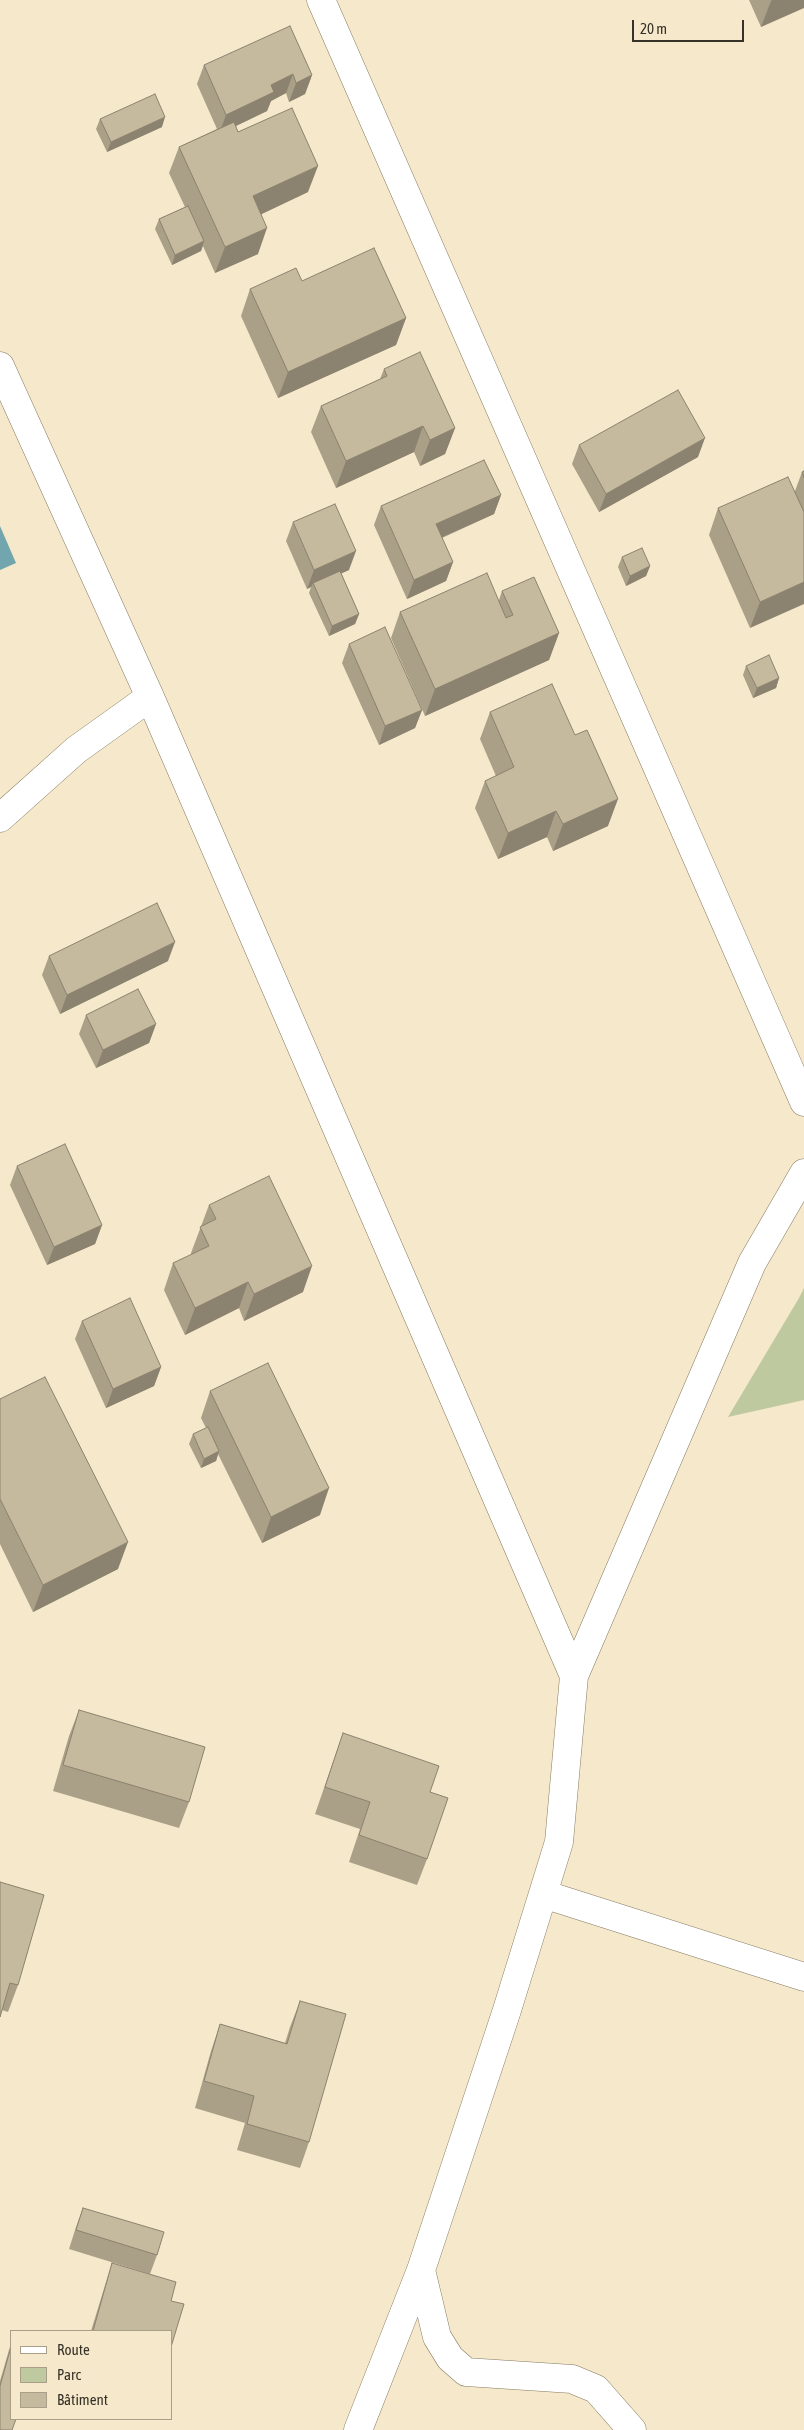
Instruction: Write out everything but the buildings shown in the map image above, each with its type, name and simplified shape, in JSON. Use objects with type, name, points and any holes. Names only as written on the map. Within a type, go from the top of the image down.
[{"type":"street","points":[[321,0],[804,1102]]},
{"type":"street","points":[[0,366],[150,696],[574,1676]]},
{"type":"street","points":[[0,818],[76,750],[150,696]]},
{"type":"street","points":[[358,2430],[421,2270],[507,2010],[559,1842],[574,1676],[752,1263],[804,1173]]},
{"type":"street","points":[[543,1894],[804,1977]]},
{"type":"street","points":[[421,2270],[437,2337],[450,2358],[466,2372],[572,2379],[596,2389],[632,2430]]},
{"type":"green space","points":[[804,1288],[804,1400],[728,1417],[799,1298]]},
{"type":"water","points":[[0,526],[16,563],[0,570]]}]
